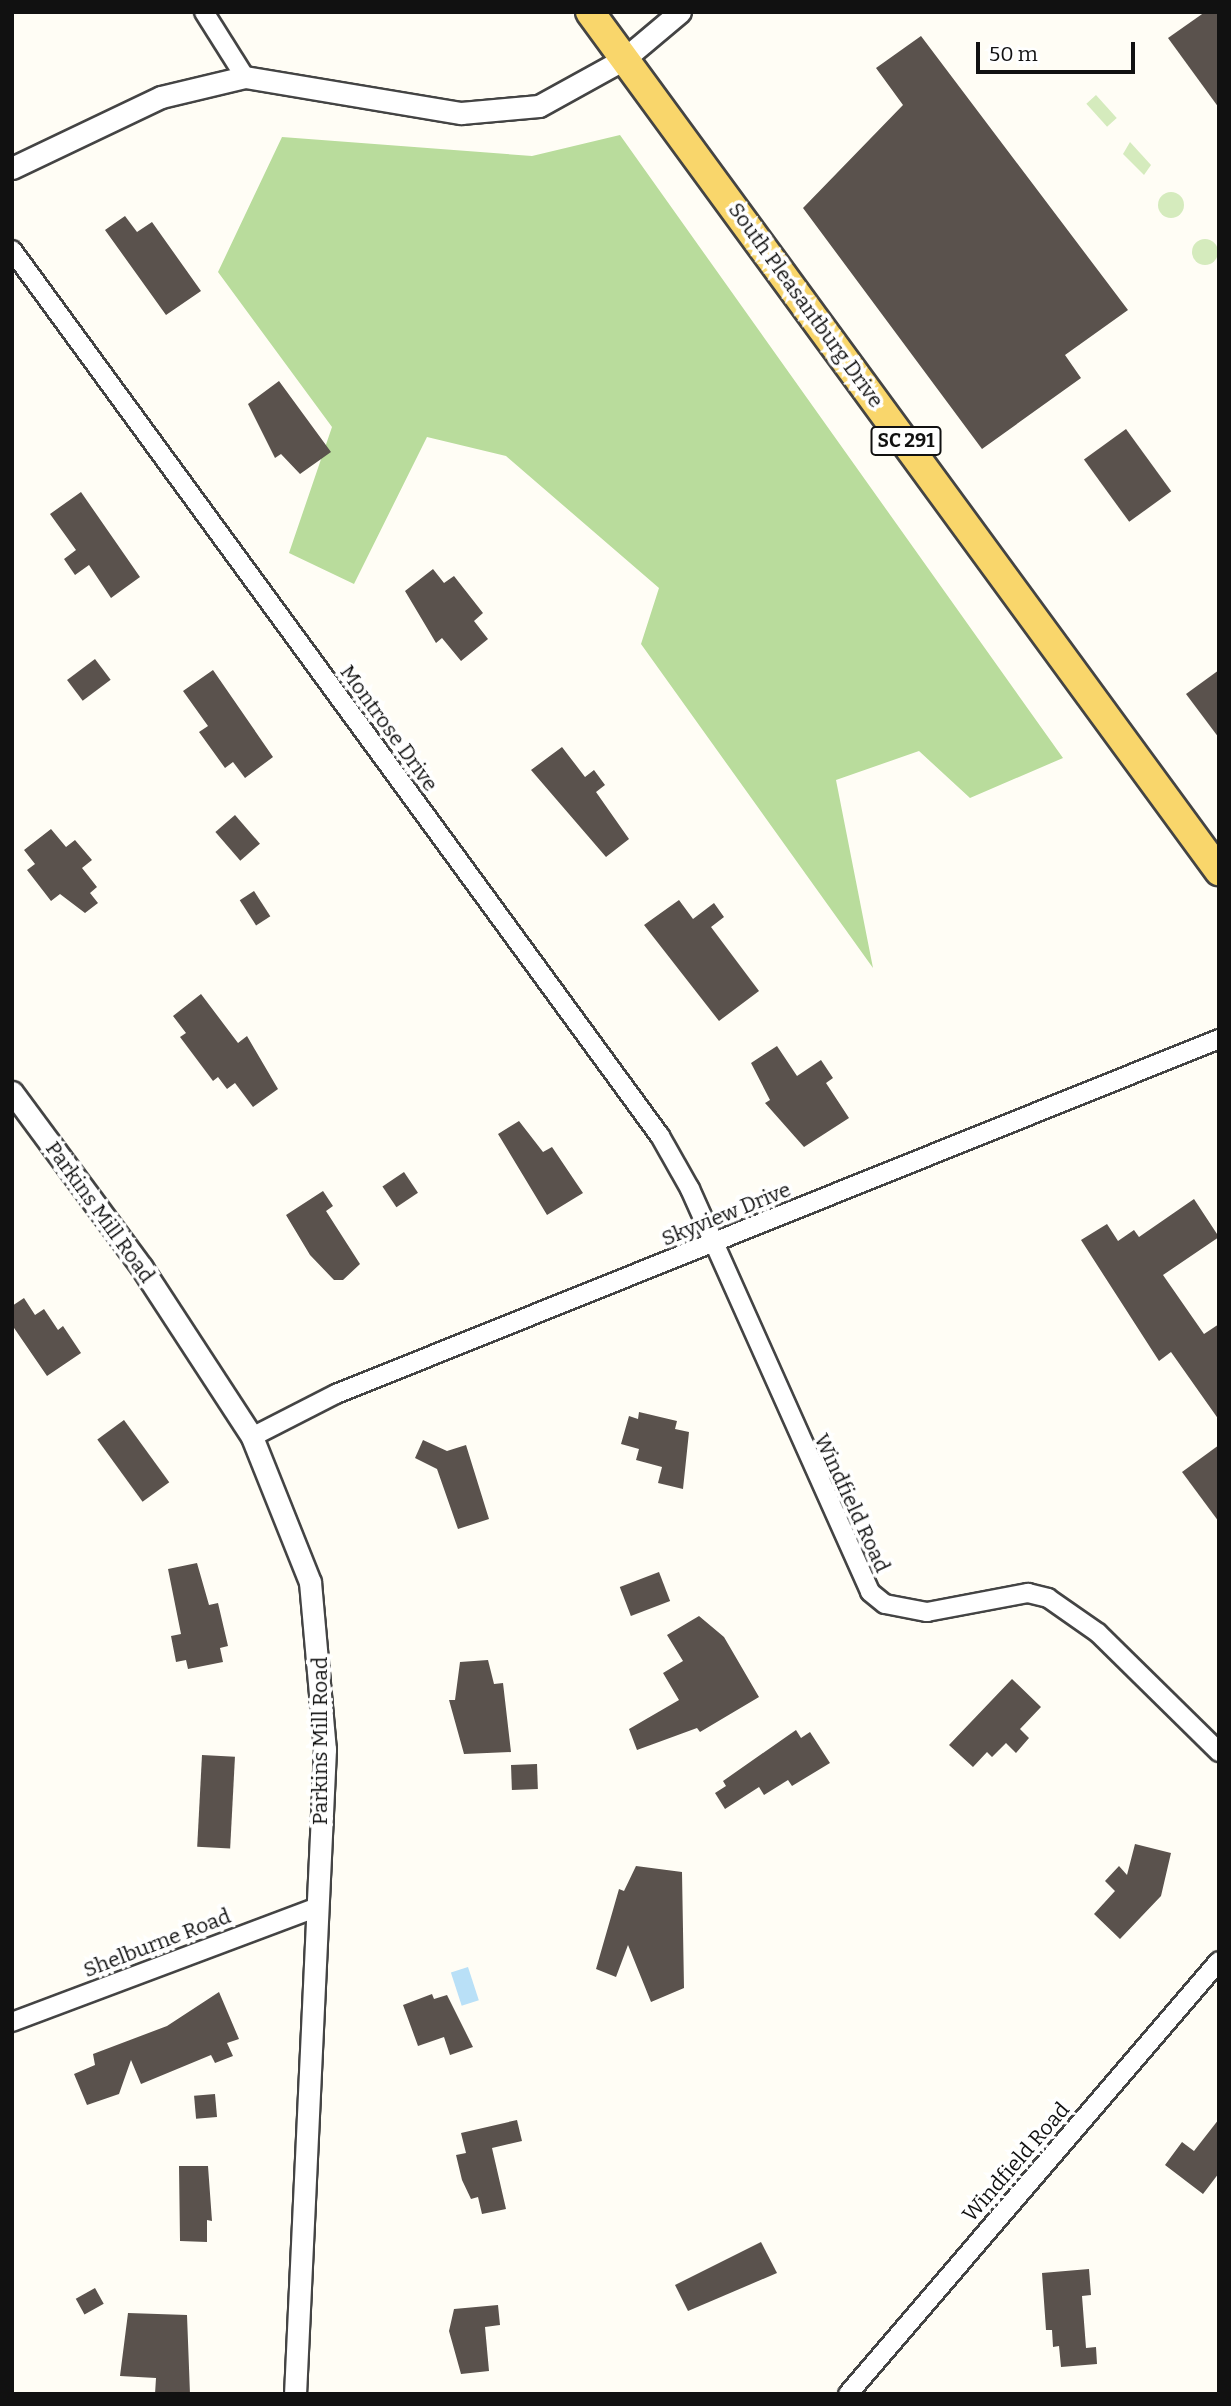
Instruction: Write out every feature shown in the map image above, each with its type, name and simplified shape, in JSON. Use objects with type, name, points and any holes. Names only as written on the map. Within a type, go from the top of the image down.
[{"type":"main road","name":"South Pleasantburg Drive","points":[[590,12],[1219,871]]},
{"type":"street","points":[[204,12],[245,77]]},
{"type":"street","points":[[12,168],[161,97],[245,77],[461,113],[501,112],[574,91],[624,59],[680,12]]},
{"type":"street","name":"Montrose Drive","points":[[12,250],[660,1136],[690,1189],[710,1244]]},
{"type":"street","name":"Skyview Drive","points":[[253,1437],[336,1394],[1219,1039]]},
{"type":"street","name":"Parkins Mill Road","points":[[12,1092],[142,1268],[253,1437],[290,1519],[319,1638],[325,1749],[295,2394]]},
{"type":"street","name":"Windfield Road","points":[[710,1244],[870,1592],[885,1604],[926,1612],[1028,1593],[1048,1598],[1098,1633],[1219,1752]]},
{"type":"street","name":"Shelburne Road","points":[[12,2022],[317,1906]]},
{"type":"street","name":"Windfield Road","points":[[848,2394],[1219,1961]]},
{"type":"green space","points":[[1096,95],[1117,118],[1107,127],[1086,104]]},
{"type":"green space","points":[[620,135],[1063,758],[970,798],[919,751],[836,780],[873,968],[641,644],[659,588],[506,456],[427,437],[354,584],[289,553],[332,427],[218,272],[282,137],[532,156]]},
{"type":"green space","points":[[1130,142],[1151,165],[1144,175],[1123,154]]},
{"type":"green space","points":[[1171,192],[1180,196],[1184,205],[1180,214],[1171,218],[1162,214],[1158,205],[1162,196]]},
{"type":"green space","points":[[1205,239],[1214,243],[1218,252],[1214,261],[1205,265],[1196,261],[1192,252],[1196,243]]},
{"type":"water","points":[[468,1967],[479,2000],[462,2006],[451,1973]]},
{"type":"building","points":[[1205,12],[1219,12],[1219,108],[1168,38]]},
{"type":"building","points":[[921,36],[1128,310],[1065,355],[1081,378],[982,449],[803,208],[903,105],[876,68]]},
{"type":"building","points":[[125,216],[137,232],[152,222],[201,291],[166,315],[105,230]]},
{"type":"building","points":[[279,381],[331,452],[300,474],[281,454],[275,458],[248,404]]},
{"type":"building","points":[[1126,429],[1171,491],[1129,522],[1084,460]]},
{"type":"building","points":[[81,492],[140,577],[111,598],[89,565],[75,575],[64,559],[76,550],[50,514]]},
{"type":"building","points":[[433,569],[444,583],[454,576],[483,613],[474,621],[488,639],[461,661],[442,638],[436,643],[405,591]]},
{"type":"building","points":[[95,659],[111,680],[83,701],[67,680]]},
{"type":"building","points":[[213,670],[273,757],[245,778],[233,762],[225,768],[199,732],[208,726],[183,691]]},
{"type":"building","points":[[1219,670],[1219,738],[1186,694]]},
{"type":"building","points":[[562,747],[585,777],[594,770],[605,785],[596,792],[629,839],[606,857],[531,770]]},
{"type":"building","points":[[235,815],[260,844],[240,861],[215,832]]},
{"type":"building","points":[[51,829],[66,847],[75,840],[92,860],[82,868],[97,887],[90,893],[98,903],[85,913],[60,894],[51,901],[27,870],[35,864],[24,850]]},
{"type":"building","points":[[254,891],[270,916],[256,925],[240,900]]},
{"type":"building","points":[[679,900],[693,919],[714,903],[724,917],[711,927],[759,991],[719,1021],[644,925]]},
{"type":"building","points":[[201,994],[238,1043],[247,1036],[278,1089],[253,1107],[235,1083],[227,1089],[218,1077],[213,1081],[180,1037],[186,1033],[173,1016]]},
{"type":"building","points":[[777,1046],[797,1076],[821,1060],[833,1078],[826,1083],[849,1118],[804,1147],[765,1103],[770,1100],[751,1063]]},
{"type":"building","points":[[519,1121],[543,1152],[552,1147],[583,1193],[547,1215],[498,1134]]},
{"type":"building","points":[[404,1172],[418,1193],[396,1207],[382,1187]]},
{"type":"building","points":[[323,1191],[333,1206],[326,1211],[360,1264],[343,1280],[334,1280],[310,1255],[286,1215]]},
{"type":"building","points":[[1194,1199],[1219,1237],[1163,1275],[1204,1334],[1219,1324],[1219,1420],[1171,1352],[1159,1361],[1081,1240],[1107,1224],[1118,1241],[1134,1230],[1139,1237]]},
{"type":"building","points":[[24,1298],[35,1315],[44,1309],[58,1330],[63,1326],[81,1353],[47,1376],[12,1325],[12,1306]]},
{"type":"building","points":[[639,1412],[677,1421],[675,1429],[689,1432],[683,1489],[658,1483],[662,1467],[636,1460],[639,1449],[621,1444],[629,1416],[638,1419]]},
{"type":"building","points":[[124,1420],[169,1482],[143,1502],[97,1439]]},
{"type":"building","points":[[423,1440],[447,1451],[466,1445],[489,1519],[458,1529],[437,1469],[415,1458]]},
{"type":"building","points":[[1219,1445],[1219,1522],[1182,1472]]},
{"type":"building","points":[[197,1563],[209,1605],[218,1603],[228,1646],[220,1648],[223,1662],[188,1669],[186,1660],[176,1662],[171,1636],[181,1634],[168,1569]]},
{"type":"building","points":[[659,1572],[670,1601],[631,1616],[620,1587]]},
{"type":"building","points":[[699,1616],[724,1637],[759,1697],[700,1732],[697,1728],[637,1750],[629,1729],[679,1700],[663,1673],[683,1661],[667,1635]]},
{"type":"building","points":[[488,1660],[494,1684],[503,1683],[511,1752],[464,1754],[449,1700],[455,1700],[460,1662]]},
{"type":"building","points":[[1012,1679],[1041,1707],[1020,1729],[1029,1738],[1016,1753],[1006,1743],[992,1757],[987,1752],[973,1767],[949,1745]]},
{"type":"building","points":[[796,1730],[801,1738],[810,1732],[830,1763],[792,1786],[788,1780],[764,1795],[759,1787],[725,1809],[715,1793],[726,1786],[723,1781]]},
{"type":"building","points":[[202,1755],[235,1757],[230,1849],[197,1847]]},
{"type":"building","points":[[537,1764],[538,1789],[512,1790],[511,1765]]},
{"type":"building","points":[[1135,1844],[1171,1853],[1161,1896],[1120,1939],[1094,1914],[1115,1891],[1105,1881],[1119,1866],[1127,1875]]},
{"type":"building","points":[[636,1866],[682,1872],[684,1988],[651,2002],[628,1945],[616,1977],[596,1969],[619,1889],[624,1891]]},
{"type":"building","points":[[219,1992],[239,2039],[227,2043],[233,2056],[215,2063],[211,2055],[141,2084],[131,2060],[119,2094],[87,2105],[74,2074],[95,2065],[93,2054],[167,2026]]},
{"type":"building","points":[[432,1994],[434,1999],[447,1995],[473,2047],[450,2055],[444,2037],[418,2046],[403,2005]]},
{"type":"building","points":[[215,2094],[217,2117],[196,2119],[194,2096]]},
{"type":"building","points":[[1219,2119],[1219,2173],[1203,2194],[1165,2165],[1182,2142],[1194,2151]]},
{"type":"building","points":[[517,2120],[522,2141],[492,2148],[506,2209],[482,2214],[478,2197],[471,2199],[462,2180],[456,2155],[466,2153],[461,2133]]},
{"type":"building","points":[[179,2166],[208,2166],[212,2221],[207,2220],[207,2242],[180,2241]]},
{"type":"building","points":[[761,2242],[777,2273],[688,2311],[675,2285]]},
{"type":"building","points":[[1089,2269],[1091,2295],[1082,2296],[1086,2348],[1096,2347],[1097,2364],[1061,2367],[1059,2346],[1053,2347],[1052,2330],[1046,2330],[1042,2273]]},
{"type":"building","points":[[95,2288],[104,2304],[84,2314],[76,2299]]},
{"type":"building","points":[[498,2305],[500,2325],[485,2327],[489,2371],[461,2374],[449,2331],[454,2309]]},
{"type":"building","points":[[128,2313],[187,2315],[190,2394],[155,2394],[156,2378],[120,2376]]}]
